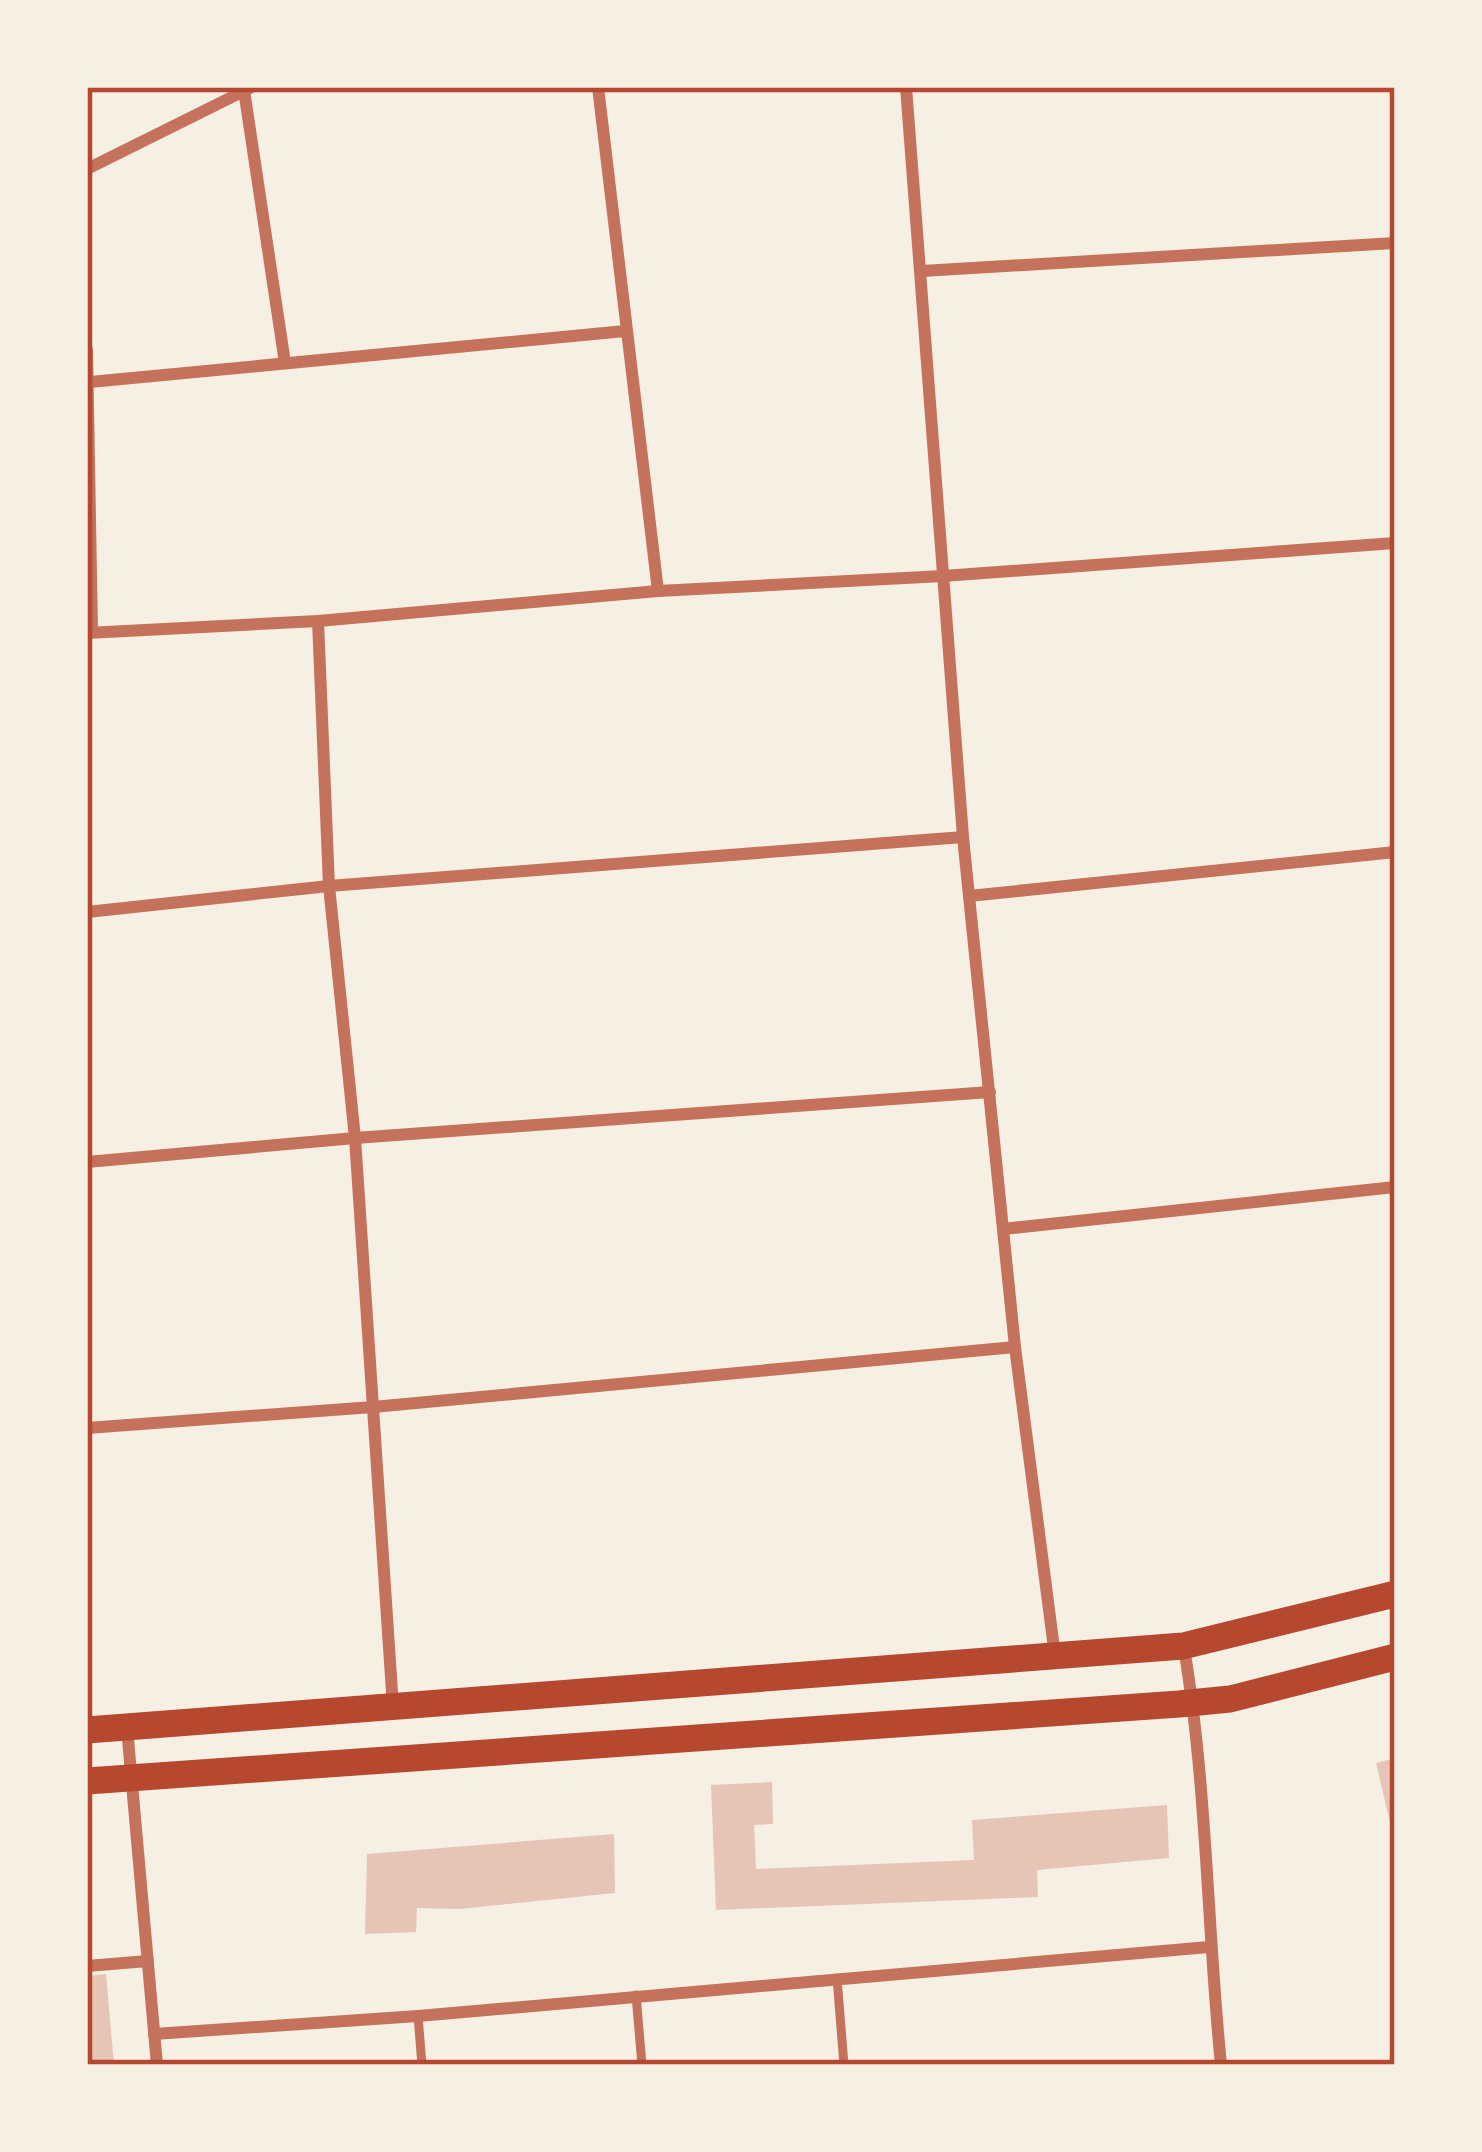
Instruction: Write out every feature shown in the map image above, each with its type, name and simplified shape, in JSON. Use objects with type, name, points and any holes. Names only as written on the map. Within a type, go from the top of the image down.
[{"type":"main road","points":[[87,1730],[1183,1646],[1395,1594]]},
{"type":"main road","points":[[87,1780],[1230,1699],[1395,1657]]},
{"type":"street","points":[[598,87],[658,591]]},
{"type":"street","points":[[906,87],[963,837],[1015,1347],[1056,1658]]},
{"type":"street","points":[[87,169],[248,88],[285,363]]},
{"type":"street","points":[[922,271],[1395,244]]},
{"type":"street","points":[[91,382],[625,331]]},
{"type":"street","points":[[87,350],[91,382],[89,632],[318,621],[658,591],[1395,543]]},
{"type":"street","points":[[318,621],[329,886],[355,1138],[393,1707]]},
{"type":"street","points":[[87,912],[329,886],[963,837]]},
{"type":"street","points":[[969,896],[1395,852]]},
{"type":"street","points":[[87,1162],[990,1092]]},
{"type":"street","points":[[1004,1228],[1395,1187]]},
{"type":"street","points":[[87,1428],[373,1407],[1015,1347]]},
{"type":"street","points":[[1183,1646],[1193,1702],[1221,2065]]},
{"type":"street","points":[[127,1727],[157,2065]]},
{"type":"street","points":[[154,2034],[418,2016],[1209,1947]]},
{"type":"street","points":[[87,1966],[148,1961]]},
{"type":"lane","points":[[837,1978],[844,2065]]},
{"type":"lane","points":[[636,1995],[642,2065]]},
{"type":"lane","points":[[418,2016],[422,2065]]},
{"type":"building","points":[[1395,1758],[1395,1834],[1393,1835],[1376,1763]]},
{"type":"building","points":[[772,1782],[773,1824],[754,1825],[756,1869],[974,1860],[972,1820],[1167,1805],[1169,1858],[1037,1870],[1038,1897],[716,1910],[711,1785]]},
{"type":"building","points":[[614,1834],[615,1893],[460,1909],[417,1908],[416,1932],[365,1934],[367,1854]]},
{"type":"building","points":[[106,1974],[114,2065],[87,2065],[87,1976]]}]
